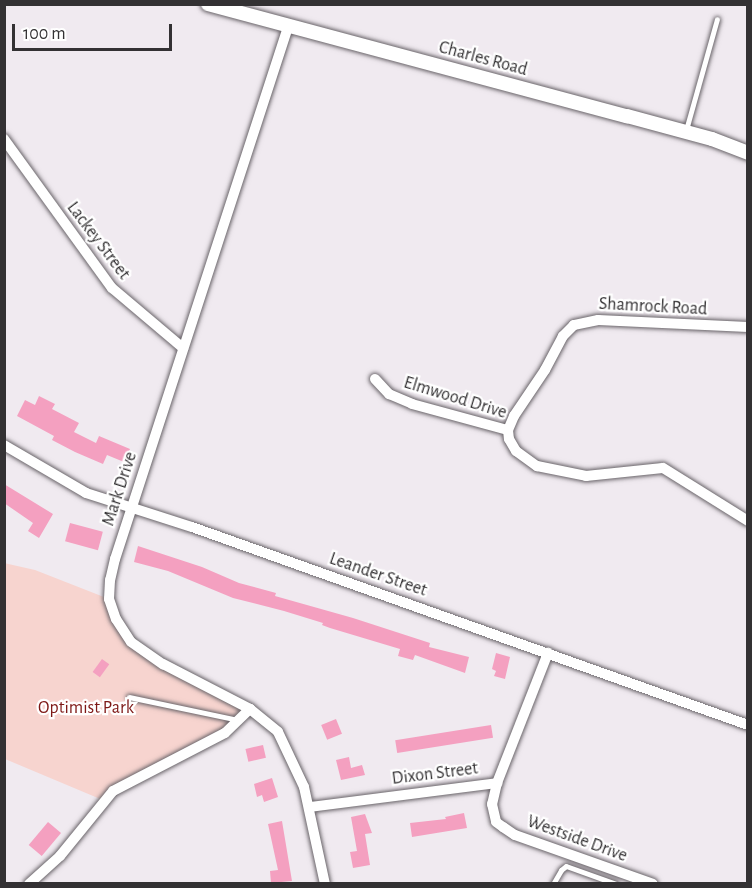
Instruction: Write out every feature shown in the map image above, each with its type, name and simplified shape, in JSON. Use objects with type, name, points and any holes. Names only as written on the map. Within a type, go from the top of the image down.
[{"type":"street","name":"Charles Road","points":[[208,4],[246,10],[288,27],[685,132],[747,153]]},
{"type":"street","name":"Mark Drive","points":[[288,27],[131,509],[110,580],[109,599],[124,633],[131,642],[163,664],[250,709],[278,732],[298,770],[310,807],[325,884]]},
{"type":"street","name":"Lackey Street","points":[[4,139],[8,151],[112,288],[183,348]]},
{"type":"street","name":"Shamrock Road","points":[[508,430],[514,416],[545,370],[567,329],[574,325],[598,320],[747,327]]},
{"type":"street","name":"Elmwood Drive","points":[[375,379],[390,394],[412,404],[508,430],[509,439],[516,451],[537,466],[586,476],[663,468],[747,521]]},
{"type":"street","name":"Leander Street","points":[[4,445],[86,493],[192,527],[747,725]]},
{"type":"street","name":"Dixon Street","points":[[310,807],[497,783],[548,653]]},
{"type":"street","points":[[29,884],[60,856],[113,791],[225,733],[250,709]]},
{"type":"street","name":"Westside Drive","points":[[497,783],[492,804],[496,822],[515,835],[653,884]]},
{"type":"lane","points":[[685,132],[717,19]]},
{"type":"lane","points":[[129,697],[240,721]]},
{"type":"lane","points":[[553,884],[566,866],[570,854]]},
{"type":"lane","points":[[566,866],[616,884]]},
{"type":"green space","name":"Optimist Park","points":[[4,563],[35,570],[109,599],[131,642],[250,709],[240,721],[105,801],[5,759]]},
{"type":"building","points":[[39,396],[55,404],[52,409],[79,423],[74,432],[96,443],[99,436],[130,449],[124,462],[107,455],[103,464],[75,452],[52,440],[54,436],[17,416],[25,400],[35,405]]},
{"type":"building","points":[[4,484],[53,514],[39,538],[28,531],[33,523],[4,503]]},
{"type":"building","points":[[70,523],[103,532],[98,550],[65,541]]},
{"type":"building","points":[[138,546],[202,567],[239,583],[276,593],[275,596],[430,643],[429,647],[469,657],[465,673],[415,655],[413,660],[398,656],[400,649],[330,628],[322,625],[323,623],[284,611],[233,598],[168,571],[134,562]]},
{"type":"building","points":[[496,653],[510,657],[505,679],[494,676],[496,671],[492,669]]},
{"type":"building","points":[[102,659],[109,664],[100,677],[93,672]]},
{"type":"building","points":[[336,719],[342,734],[327,740],[321,725]]},
{"type":"building","points":[[491,725],[493,738],[397,753],[395,740]]},
{"type":"building","points":[[263,745],[266,758],[248,762],[245,749]]},
{"type":"building","points":[[349,757],[351,768],[362,765],[365,775],[341,780],[336,760]]},
{"type":"building","points":[[272,778],[278,797],[264,802],[262,795],[257,797],[254,784]]},
{"type":"building","points":[[464,813],[467,828],[412,837],[410,823],[446,819],[445,817]]},
{"type":"building","points":[[365,814],[372,833],[365,834],[370,865],[353,868],[350,852],[357,851],[351,817]]},
{"type":"building","points":[[282,821],[292,881],[271,883],[270,871],[278,870],[268,824]]},
{"type":"building","points":[[48,822],[61,833],[42,856],[29,845]]}]
